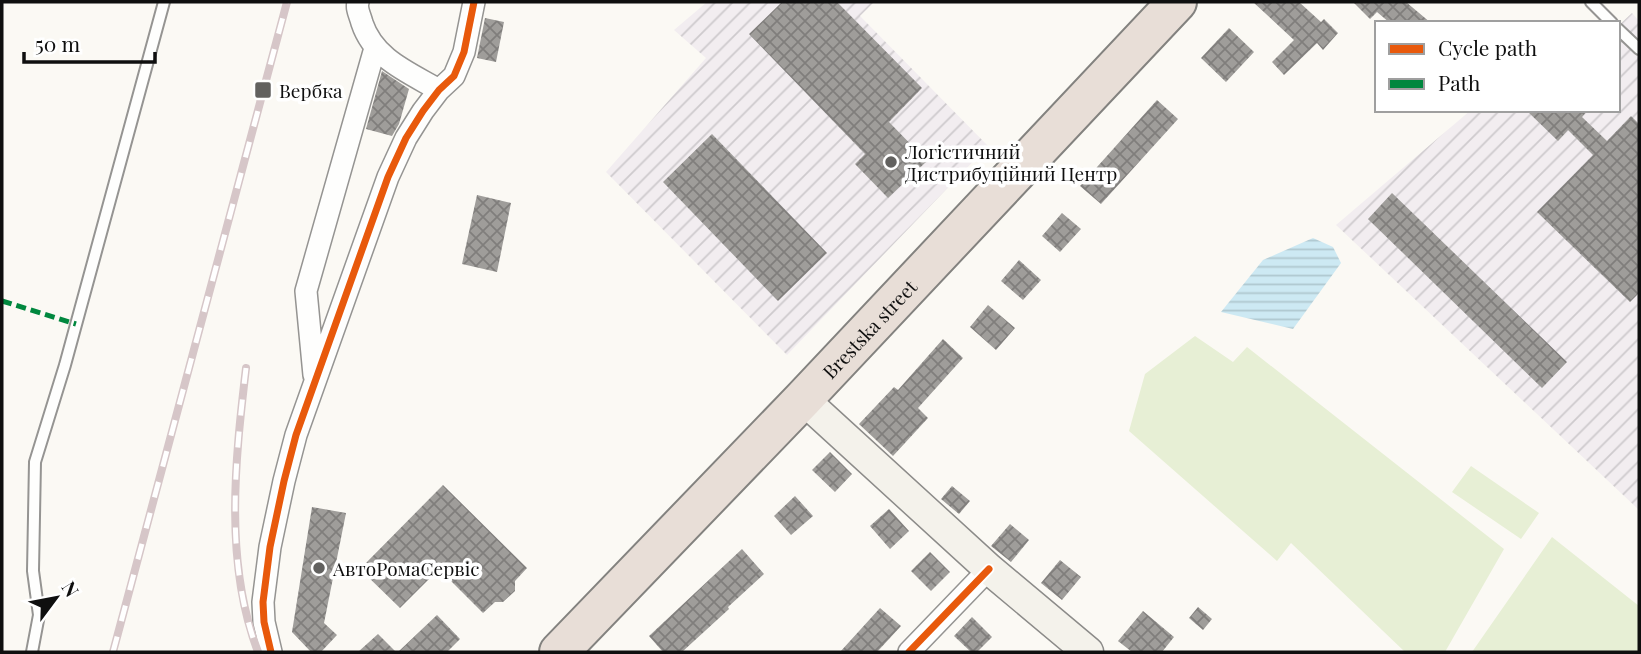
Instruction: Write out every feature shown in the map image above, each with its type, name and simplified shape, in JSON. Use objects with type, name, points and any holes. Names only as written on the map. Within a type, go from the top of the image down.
[{"type":"highway","name":"Brestska street","points":[[559,652],[803,398],[1167,7]]},
{"type":"main road","points":[[803,398],[989,569],[1088,652]]},
{"type":"street","points":[[358,2],[357,7],[365,30],[375,48],[394,63],[439,90]]},
{"type":"street","points":[[271,652],[264,622],[263,602],[266,574],[290,458],[388,177],[406,138],[439,90],[454,76],[464,52],[474,2]]},
{"type":"street","points":[[315,381],[306,291],[375,48]]},
{"type":"street","points":[[909,652],[989,569]]},
{"type":"lane","points":[[32,652],[39,615],[33,571],[35,462],[65,365],[164,2]]},
{"type":"lane","points":[[1591,2],[1610,21]]},
{"type":"lane","points":[[1620,31],[1639,49]]},
{"type":"shaded area","points":[[707,2],[874,2],[860,16],[988,146],[787,355],[606,172],[706,58],[674,30]]},
{"type":"shaded area","points":[[1632,13],[1639,21],[1639,510],[1336,225],[1469,112],[1620,112],[1620,24]]},
{"type":"green space","points":[[1195,336],[1233,362],[1247,347],[1504,549],[1445,652],[1405,652],[1291,543],[1277,561],[1129,431],[1145,374]]},
{"type":"green space","points":[[1471,466],[1539,513],[1521,539],[1452,492]]},
{"type":"green space","points":[[1552,537],[1639,606],[1639,652],[1472,652]]},
{"type":"water","points":[[1313,238],[1333,247],[1341,263],[1293,329],[1221,312],[1263,260]]},
{"type":"building","points":[[782,2],[837,2],[922,88],[889,122],[927,161],[888,198],[855,164],[865,154],[749,34]]},
{"type":"building","points":[[1253,2],[1299,2],[1321,22],[1324,19],[1338,33],[1323,50],[1317,43],[1284,75],[1272,62],[1294,40]]},
{"type":"building","points":[[1353,2],[1406,2],[1429,21],[1388,21],[1377,12],[1370,19]]},
{"type":"building","points":[[485,18],[504,22],[496,62],[477,58]]},
{"type":"building","points":[[1229,28],[1254,52],[1226,82],[1201,58]]},
{"type":"building","points":[[382,71],[409,89],[399,124],[392,136],[366,129]]},
{"type":"building","points":[[1157,100],[1178,119],[1101,204],[1080,186]]},
{"type":"building","points":[[1528,112],[1586,112],[1582,117],[1607,141],[1631,116],[1639,124],[1639,293],[1630,302],[1537,212],[1593,155],[1568,130],[1558,141]]},
{"type":"building","points":[[712,134],[827,253],[778,301],[663,182]]},
{"type":"building","points":[[1392,193],[1567,362],[1542,388],[1368,219]]},
{"type":"building","points":[[477,195],[511,203],[497,272],[462,264]]},
{"type":"building","points":[[1062,213],[1081,229],[1060,252],[1042,236]]},
{"type":"building","points":[[1019,260],[1041,280],[1023,300],[1001,281]]},
{"type":"building","points":[[988,305],[1015,328],[996,350],[970,327]]},
{"type":"building","points":[[943,339],[963,358],[918,408],[928,418],[893,456],[859,424],[894,387],[898,390]]},
{"type":"building","points":[[830,452],[852,474],[835,492],[812,470]]},
{"type":"building","points":[[443,485],[527,568],[515,581],[515,591],[503,602],[495,602],[483,613],[439,569],[400,608],[360,569]]},
{"type":"building","points":[[952,486],[970,501],[959,514],[941,499]]},
{"type":"building","points":[[795,496],[813,516],[791,535],[774,516]]},
{"type":"building","name":"АвтоРомаСервіс","points":[[312,507],[346,513],[324,623],[337,635],[321,652],[311,652],[292,632]]},
{"type":"building","points":[[889,509],[909,531],[890,549],[870,526]]},
{"type":"building","points":[[1010,524],[1029,540],[1011,562],[991,546]]},
{"type":"building","points":[[742,549],[764,574],[682,652],[663,652],[649,636]]},
{"type":"building","points":[[930,552],[950,572],[931,591],[911,571]]},
{"type":"building","points":[[1060,560],[1081,577],[1062,600],[1041,583]]},
{"type":"building","points":[[1198,607],[1212,619],[1203,630],[1189,618]]},
{"type":"building","points":[[880,608],[901,626],[877,652],[840,652]]},
{"type":"building","points":[[1143,611],[1174,637],[1162,652],[1132,652],[1118,641]]},
{"type":"building","points":[[437,615],[460,639],[447,652],[398,652]]},
{"type":"building","points":[[972,617],[992,637],[977,652],[971,652],[954,636]]},
{"type":"building","points":[[378,634],[396,652],[358,652]]},
{"type":"railway","points":[[113,652],[287,2]]},
{"type":"railway","points":[[246,368],[238,439],[236,548],[247,618],[258,652]]},
{"type":"marked path","points":[[2,301],[76,324]]},
{"type":"cycle path","points":[[271,652],[264,622],[263,602],[270,547],[296,435],[388,177],[406,138],[423,111],[454,76],[464,52],[474,2]]},
{"type":"cycle path","points":[[909,652],[989,569]]},
{"type":"place","name":"Вербка","points":[[263,90]]},
{"type":"place","name":"Логістичний Дистрибуційний Центр","points":[[891,162]]},
{"type":"place","name":"АвтоРомаСервіс","points":[[319,568]]}]
